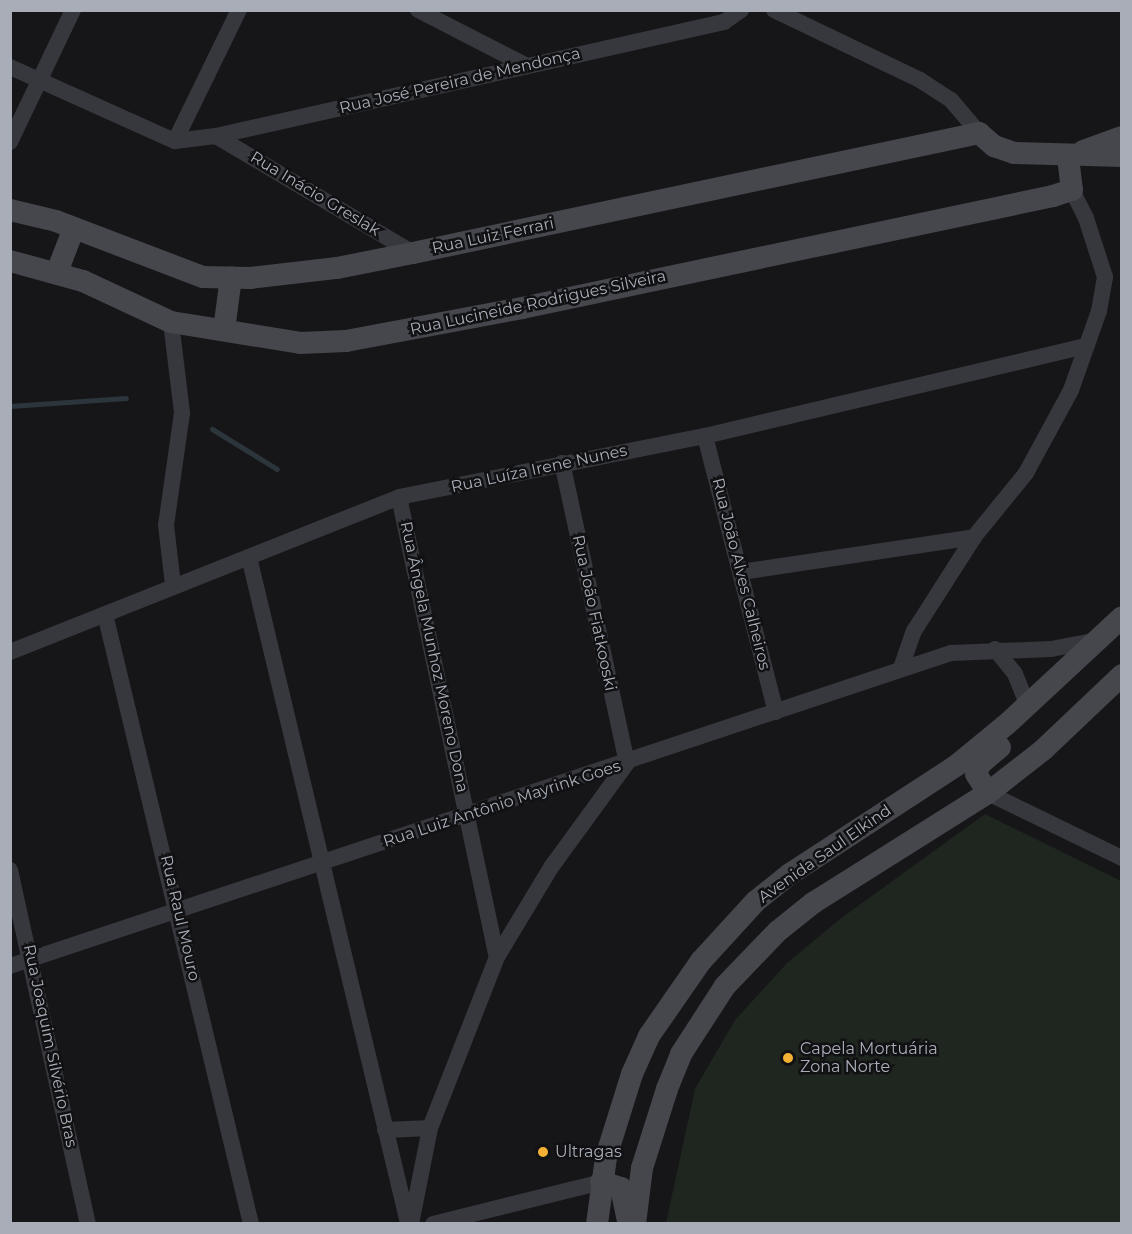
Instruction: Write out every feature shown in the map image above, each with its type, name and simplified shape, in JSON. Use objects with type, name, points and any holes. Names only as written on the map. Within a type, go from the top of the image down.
[{"type":"street","points":[[10,142],[73,10]]},
{"type":"street","points":[[10,68],[175,141],[238,10]]},
{"type":"street","points":[[418,10],[526,66]]},
{"type":"street","name":"Rua José Pereira de Mendonça","points":[[175,141],[216,136],[724,22],[741,10]]},
{"type":"street","points":[[774,10],[920,80],[951,100],[979,133],[994,146],[1014,153],[1122,156]]},
{"type":"street","name":"Rua Luiz Ferrari","points":[[10,210],[74,228],[203,277],[250,279],[337,268],[413,253],[979,133]]},
{"type":"street","name":"Rua Inácio Greslak","points":[[216,136],[413,253]]},
{"type":"street","points":[[1068,156],[1122,137]]},
{"type":"street","points":[[901,668],[914,631],[974,537],[1026,473],[1071,390],[1087,346],[1105,277],[1086,218],[1072,190],[1068,156]]},
{"type":"street","name":"Rua Lucineide Rodrigues Silveira","points":[[10,261],[57,272],[171,322],[300,343],[346,341],[522,308],[1072,190]]},
{"type":"street","points":[[57,272],[74,228]]},
{"type":"street","points":[[224,330],[231,277]]},
{"type":"street","points":[[171,322],[182,413],[166,525],[173,585]]},
{"type":"street","name":"Rua Luíza Irene Nunes","points":[[10,652],[173,585],[399,497],[705,436],[1087,346]]},
{"type":"street","name":"Rua João Alves Calheiros","points":[[705,436],[776,712]]},
{"type":"street","name":"Rua João Fiatkooski","points":[[562,463],[627,763]]},
{"type":"street","name":"Rua Ângela Munhoz Moreno Dona","points":[[399,497],[469,816],[497,957]]},
{"type":"street","points":[[741,572],[974,537]]},
{"type":"street","points":[[249,557],[409,1224]]},
{"type":"street","name":"Rua Raul Mouro","points":[[105,614],[179,911],[251,1224]]},
{"type":"street","name":"Avenida Saul Elkind","points":[[597,1224],[601,1182],[632,1074],[649,1036],[671,1000],[725,933],[790,874],[957,765],[1028,707],[1122,617]]},
{"type":"street","name":"Rua Luiz Antônio Mayrink Goes","points":[[10,966],[469,816],[951,652],[1051,649],[1100,640]]},
{"type":"street","points":[[995,649],[1016,674],[1028,707],[1015,734],[980,764],[978,781],[988,792],[1122,858]]},
{"type":"street","name":"Avenida Saul Elkind","points":[[635,1224],[642,1168],[667,1089],[681,1054],[725,986],[778,931],[813,903],[988,792],[1068,729],[1122,675]]},
{"type":"street","points":[[409,1224],[430,1128],[497,957],[552,867],[627,763]]},
{"type":"street","name":"Rua Joaquim Silvério Bras","points":[[10,870],[88,1224]]},
{"type":"street","points":[[385,1130],[430,1128]]},
{"type":"street","points":[[434,1224],[601,1182],[621,1188],[628,1224]]},
{"type":"shaded area","points":[[985,814],[1121,881],[1121,1223],[666,1223],[695,1089],[735,1020],[787,963],[840,919]]},
{"type":"waterway","points":[[10,406],[126,398]]},
{"type":"waterway","points":[[212,429],[277,469]]},
{"type":"place","name":"Capela Mortuária Zona Norte","points":[[788,1058]]},
{"type":"place","name":"Ultragas","points":[[543,1152]]}]
